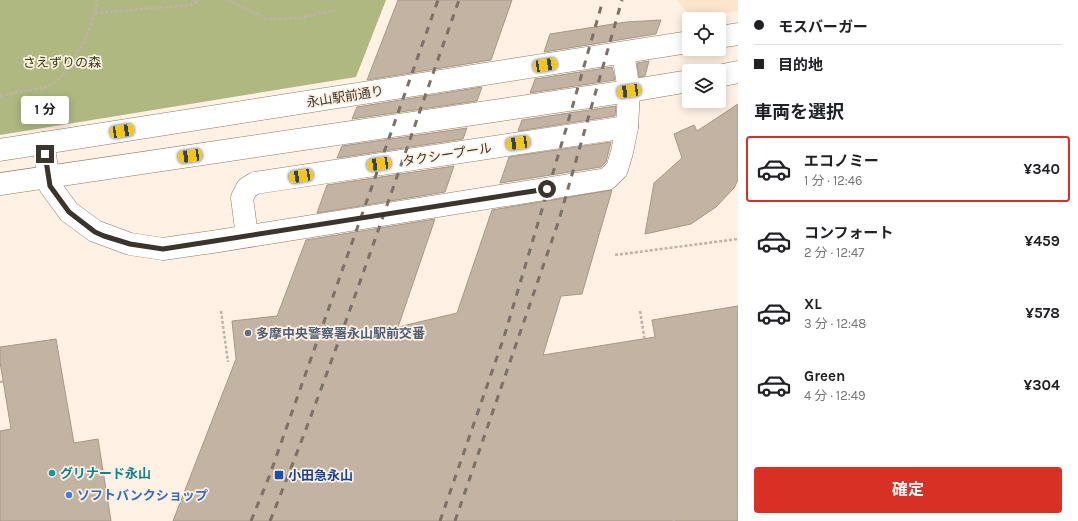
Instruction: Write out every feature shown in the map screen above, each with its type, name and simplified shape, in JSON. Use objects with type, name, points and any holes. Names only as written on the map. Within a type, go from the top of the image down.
[{"type":"street","points":[[726,36],[738,34]]},
{"type":"street","name":"永山駅前通り","points":[[0,150],[682,43]]},
{"type":"street","points":[[43,143],[50,186],[69,212],[95,232],[130,244],[163,249],[247,236],[607,179],[616,169],[622,152],[627,127],[629,91],[623,53]]},
{"type":"street","points":[[726,75],[738,72]]},
{"type":"street","points":[[0,184],[682,82]]},
{"type":"street","name":"タクシープール","points":[[247,236],[242,198],[247,188],[255,183],[627,127]]},
{"type":"path","points":[[0,96],[44,88],[60,79],[85,40],[95,13],[97,0]]},
{"type":"path","points":[[95,13],[191,5],[199,0]]},
{"type":"path","points":[[228,0],[267,19],[300,18],[335,10]]},
{"type":"path","points":[[615,255],[738,239]]},
{"type":"path","points":[[515,270],[521,308]]},
{"type":"path","points":[[319,297],[324,337]]},
{"type":"path","points":[[221,310],[228,362]]},
{"type":"path","points":[[640,311],[674,521]]},
{"type":"path","points":[[16,368],[20,396]]},
{"type":"path","points":[[0,382],[62,373]]},
{"type":"shaded area","points":[[677,0],[738,0],[738,11],[726,13],[686,12]]},
{"type":"green space","name":"さえずりの森","points":[[0,0],[386,0],[356,77],[0,135]]},
{"type":"building","points":[[398,0],[512,0],[491,60],[367,80]]},
{"type":"building","points":[[661,20],[656,34],[544,52],[550,34],[626,22]]},
{"type":"building","points":[[649,61],[645,76],[639,77],[637,63]]},
{"type":"building","points":[[612,67],[615,80],[530,93],[535,79]]},
{"type":"building","points":[[482,87],[477,101],[352,119],[357,107]]},
{"type":"building","points":[[738,104],[738,180],[734,188],[716,207],[691,224],[645,234],[654,183],[682,158],[674,134],[694,125],[697,131]]},
{"type":"building","points":[[616,106],[615,116],[518,131],[522,120]]},
{"type":"building","points":[[467,128],[463,139],[337,158],[342,146]]},
{"type":"building","points":[[611,142],[606,162],[601,167],[500,183],[509,157]]},
{"type":"building","points":[[454,166],[445,192],[317,213],[327,185]]},
{"type":"building","points":[[612,190],[582,294],[561,296],[543,355],[655,337],[652,320],[738,306],[738,521],[173,521],[236,359],[232,321],[277,316],[306,240],[435,219],[398,327],[457,313],[492,210]]},
{"type":"building","name":"グリナード永山","points":[[56,339],[74,443],[98,439],[111,521],[0,521],[0,431],[11,429],[0,362],[0,347]]},
{"type":"railway","points":[[251,521],[269,477],[438,0]]},
{"type":"railway","points":[[270,521],[344,327],[459,0]]},
{"type":"railway","points":[[440,521],[504,337],[603,0]]},
{"type":"railway","points":[[455,521],[559,220],[622,0]]},
{"type":"place","name":"多摩中央警察署永山駅前交番","points":[[248,333]]},
{"type":"place","name":"グリナード永山","points":[[52,473]]},
{"type":"place","name":"小田急永山","points":[[279,475]]},
{"type":"place","name":"ソフトバンクショップ","points":[[69,495]]},
{"type":"route","points":[[45,154],[50,186],[69,212],[95,232],[104,236],[130,244],[163,249],[547,189]]}]
